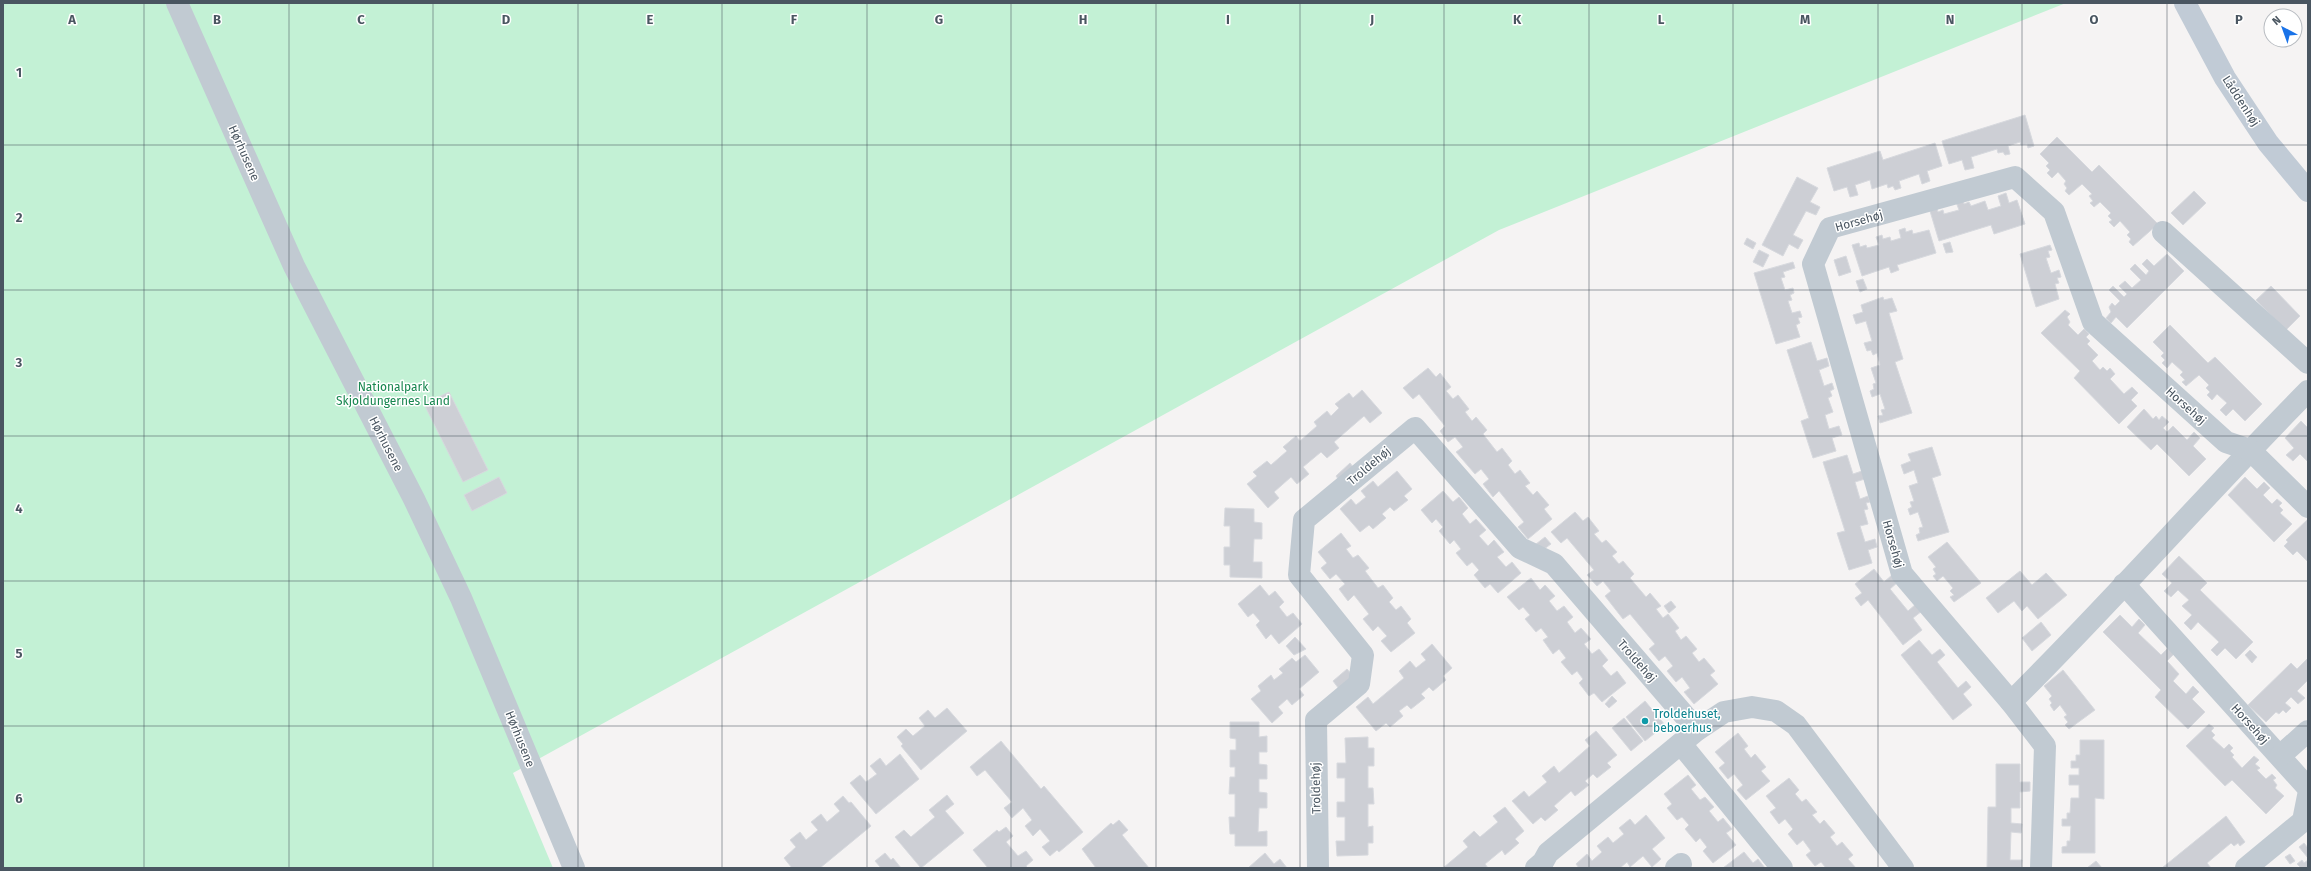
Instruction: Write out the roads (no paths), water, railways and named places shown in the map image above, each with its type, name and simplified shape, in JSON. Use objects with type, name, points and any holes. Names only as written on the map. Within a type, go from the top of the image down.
[{"type":"street","name":"Hørhusene","points":[[177,3],[294,266],[414,499],[461,598],[574,868]]},
{"type":"street","name":"Låddenhøj","points":[[2185,3],[2225,78],[2268,143],[2308,191]]},
{"type":"street","name":"Horsehøj","points":[[2041,868],[2045,746],[2011,702],[1902,574],[1813,264],[1830,228],[2015,177],[2054,212],[2093,322],[2226,442],[2250,450],[2308,507]]},
{"type":"street","points":[[2163,232],[2308,363]]},
{"type":"street","points":[[2011,702],[2086,628],[2124,584],[2250,450],[2308,391]]},
{"type":"street","name":"Troldehøj","points":[[1318,868],[1316,720],[1359,684],[1363,655],[1299,575],[1304,520],[1415,428],[1520,548],[1554,564],[1689,737],[1782,868]]},
{"type":"street","name":"Horsehøj","points":[[2124,584],[2308,788]]},
{"type":"street","points":[[1543,866],[1548,853],[1689,737],[1724,712],[1752,707],[1776,711],[1796,725],[1903,868]]},
{"type":"street","points":[[2280,756],[2308,730]]},
{"type":"street","points":[[2246,868],[2303,821],[2308,796]]},
{"type":"place","name":"Troldehuset, beboerhus","points":[[1645,721]]},
{"type":"park label","name":"Nationalpark Skjoldungernes Land","points":[[393,394]]}]
